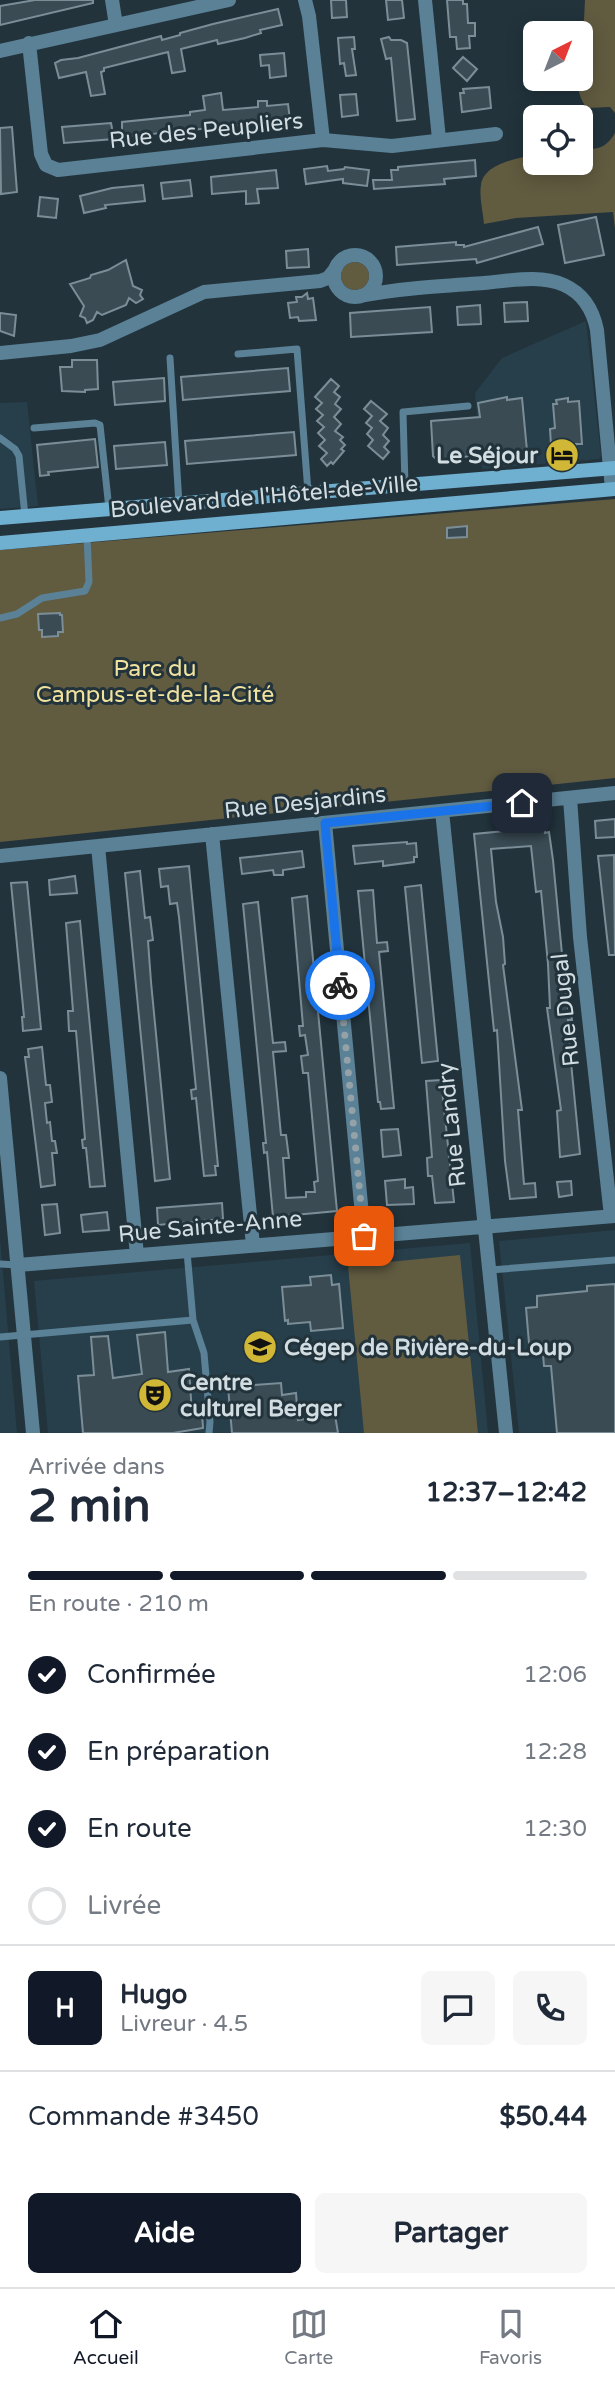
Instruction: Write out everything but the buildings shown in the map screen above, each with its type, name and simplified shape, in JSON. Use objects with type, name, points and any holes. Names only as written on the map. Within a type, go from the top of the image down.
[{"type":"main road","name":"Boulevard de l'Hôtel-de-Ville","points":[[0,518],[613,468]]},
{"type":"main road","name":"Boulevard de l'Hôtel-de-Ville","points":[[0,543],[614,489]]},
{"type":"street","points":[[112,0],[116,25]]},
{"type":"street","points":[[0,51],[229,0]]},
{"type":"street","points":[[305,0],[323,140]]},
{"type":"street","points":[[425,0],[439,139]]},
{"type":"street","name":"Rue des Peupliers","points":[[29,43],[40,154],[43,161],[58,170],[323,140],[392,146],[496,134]]},
{"type":"street","points":[[0,353],[100,341],[204,292],[324,280],[341,260],[353,254],[367,258],[386,286],[396,290]]},
{"type":"street","points":[[336,268],[334,279],[337,286],[354,296],[368,292],[375,283],[375,269]]},
{"type":"street","points":[[309,282],[354,296],[396,290],[548,280],[565,285],[589,305],[597,330],[614,489]]},
{"type":"street","name":"Rue Desjardins","points":[[0,856],[615,793]]},
{"type":"street","name":"Rue Dugal","points":[[570,798],[580,937],[613,1216]]},
{"type":"street","name":"Rue Landry","points":[[442,811],[506,1433]]},
{"type":"street","points":[[325,823],[364,1236]]},
{"type":"street","points":[[212,834],[253,1245]]},
{"type":"street","points":[[98,846],[137,1255]]},
{"type":"street","points":[[0,1078],[33,1433]]},
{"type":"street","name":"Rue Sainte-Anne","points":[[18,1265],[613,1216]]},
{"type":"lane","points":[[238,354],[297,349],[308,493]]},
{"type":"lane","points":[[170,358],[179,504]]},
{"type":"lane","points":[[405,486],[403,412],[468,405]]},
{"type":"lane","points":[[34,428],[95,423],[100,425],[109,510]]},
{"type":"lane","points":[[0,438],[15,449],[19,456],[25,516]]},
{"type":"lane","points":[[0,618],[13,616],[42,598],[85,591],[89,582],[87,535]]},
{"type":"lane","points":[[187,1251],[193,1320],[204,1353],[211,1422],[209,1433]]},
{"type":"lane","points":[[490,1270],[615,1260]]},
{"type":"lane","points":[[0,1264],[18,1265]]},
{"type":"lane","points":[[0,1337],[193,1320]]},
{"type":"shaded area","points":[[586,321],[601,456],[599,459],[482,469],[475,393],[502,358]]},
{"type":"shaded area","points":[[27,402],[38,506],[0,509],[0,403]]},
{"type":"shaded area","points":[[615,1230],[615,1433],[519,1433],[499,1241]]},
{"type":"shaded area","points":[[0,1239],[17,1433],[0,1433]]},
{"type":"shaded area","name":"Cégep de Rivière-du-Loup","points":[[470,1243],[488,1433],[48,1433],[34,1281]]},
{"type":"green space","points":[[585,0],[615,0],[615,113],[610,107],[585,105],[579,91],[593,91],[593,21],[584,21]]},
{"type":"green space","points":[[615,133],[615,229],[613,212],[516,218],[484,224],[481,185],[483,178],[495,167],[523,157],[523,175],[593,175],[593,149],[608,142]]},
{"type":"green space","points":[[355,262],[365,266],[369,276],[365,286],[355,290],[345,286],[341,276],[345,266]]},
{"type":"green space","name":"Parc du Campus-et-de-la-Cité","points":[[615,499],[615,778],[0,842],[0,550]]},
{"type":"green space","points":[[460,1255],[478,1433],[364,1433],[348,1266]]},
{"type":"way so far","points":[[340,985],[364,1236]]},
{"type":"place","name":"Le Séjour","points":[[562,455]]},
{"type":"place","name":"Cégep de Rivière-du-Loup","points":[[260,1347]]},
{"type":"place","name":"Centre culturel Berger","points":[[155,1395]]},
{"type":"route","points":[[340,985],[325,823],[522,803]]}]
